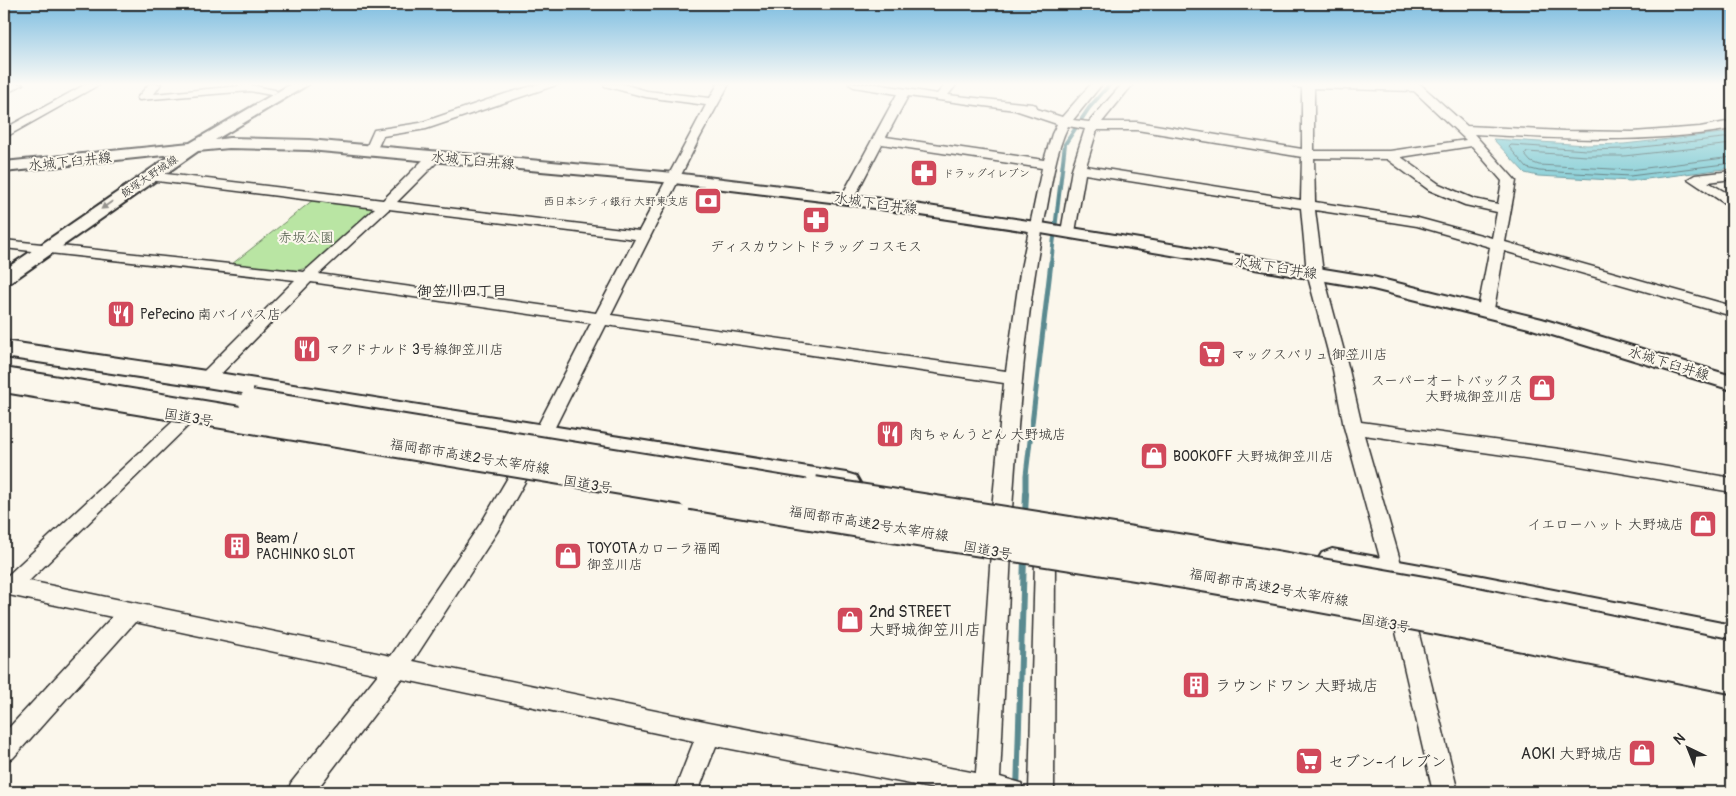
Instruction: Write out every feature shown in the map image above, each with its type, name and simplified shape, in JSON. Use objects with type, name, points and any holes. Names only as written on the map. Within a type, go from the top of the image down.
[{"type":"highway","points":[[4,349],[206,379],[1392,571],[1732,639]]},
{"type":"highway","name":"福岡都市高速2号太宰府線","points":[[4,364],[1190,552],[1442,597],[1732,657]]},
{"type":"highway","name":"福岡都市高速2号太宰府線","points":[[4,380],[852,520],[1184,572],[1424,615],[1732,676]]},
{"type":"highway","name":"国道3号","points":[[4,389],[188,417],[1000,552],[1407,627],[1592,658],[1732,688]]},
{"type":"main road","name":"飯塚大野城線","points":[[4,262],[164,152],[219,121]]},
{"type":"main road","name":"飯塚大野城線","points":[[4,278],[149,176],[236,121]]},
{"type":"main road","name":"水城下臼井線","points":[[4,168],[164,152],[230,143],[309,145],[674,178],[847,199],[1068,232],[1373,283],[1486,309],[1732,383]]},
{"type":"street","points":[[4,134],[27,121]]},
{"type":"street","points":[[371,150],[378,133],[440,121]]},
{"type":"street","points":[[300,792],[396,668],[490,526],[522,473],[702,121]]},
{"type":"street","points":[[847,199],[888,121]]},
{"type":"street","points":[[1002,509],[1012,378],[1035,227],[1049,165],[1058,134],[1064,122],[1091,121]]},
{"type":"street","points":[[1068,232],[1079,169],[1096,121]]},
{"type":"street","points":[[1097,121],[1308,154],[1345,156],[1390,155],[1475,142]]},
{"type":"street","points":[[1306,121],[1308,206],[1315,273],[1341,370],[1353,427],[1407,627],[1446,792]]},
{"type":"street","points":[[1454,121],[1509,180],[1486,309]]},
{"type":"street","points":[[1464,130],[1589,135],[1646,135],[1732,125]]},
{"type":"street","points":[[878,140],[1049,165]]},
{"type":"street","points":[[1390,155],[1434,187],[1470,202],[1503,209]]},
{"type":"street","points":[[206,379],[307,277],[434,157]]},
{"type":"street","points":[[1079,169],[1418,222],[1732,311]]},
{"type":"street","points":[[1732,175],[1695,179],[1732,202]]},
{"type":"street","points":[[149,176],[643,236]]},
{"type":"street","points":[[4,244],[48,247],[307,277],[1012,378]]},
{"type":"street","points":[[7,586],[188,417]]},
{"type":"street","points":[[1353,427],[1574,458],[1732,485]]},
{"type":"street","points":[[987,790],[1000,552]]},
{"type":"street","points":[[1041,792],[1045,560]]},
{"type":"street","points":[[7,586],[987,790],[1012,792]]},
{"type":"street","points":[[4,750],[130,612]]},
{"type":"street","points":[[686,792],[709,733]]},
{"type":"green space","name":"赤坂公園","points":[[313,200],[369,206],[373,211],[309,267],[293,272],[232,264]]},
{"type":"water","points":[[1732,132],[1732,168],[1631,181],[1538,176],[1525,173],[1493,139],[1587,145],[1624,144]]},
{"type":"waterway","points":[[1051,263],[1065,144],[1080,121]]},
{"type":"waterway","points":[[1026,493],[1026,475],[1051,262]]},
{"type":"waterway","points":[[1025,516],[1026,493]]},
{"type":"waterway","points":[[1017,792],[1024,557]]},
{"type":"place","name":"ドラッグイレブン","points":[[924,173]]},
{"type":"place","name":"西日本シティ銀行 大野東支店","points":[[708,201]]},
{"type":"place","name":"ディスカウントドラッグ コスモス","points":[[816,220]]},
{"type":"place","name":"PePecino 南バイパス店","points":[[121,314]]},
{"type":"place","name":"マクドナルド 3号線御笠川店","points":[[307,349]]},
{"type":"place","name":"マックスバリュ 御笠川店","points":[[1212,354]]},
{"type":"place","name":"スーパーオートバックス 大野城御笠川店","points":[[1542,388]]},
{"type":"place","name":"肉ちゃんうどん 大野城店","points":[[890,434]]},
{"type":"place","name":"BOOKOFF 大野城御笠川店","points":[[1154,456]]},
{"type":"place","name":"イエローハット 大野城店","points":[[1703,524]]},
{"type":"place","name":"Beam / PACHINKO SLOT","points":[[237,546]]},
{"type":"place","name":"TOYOTAカローラ福岡 御笠川店","points":[[568,556]]},
{"type":"place","name":"2nd STREET 大野城御笠川店","points":[[850,620]]},
{"type":"place","name":"ラウンドワン 大野城店","points":[[1196,685]]},
{"type":"place","name":"AOKI 大野城店","points":[[1642,753]]},
{"type":"place","name":"セブン-イレブン","points":[[1309,761]]},
{"type":"district","name":"御笠川四丁目","points":[[462,291]]}]
